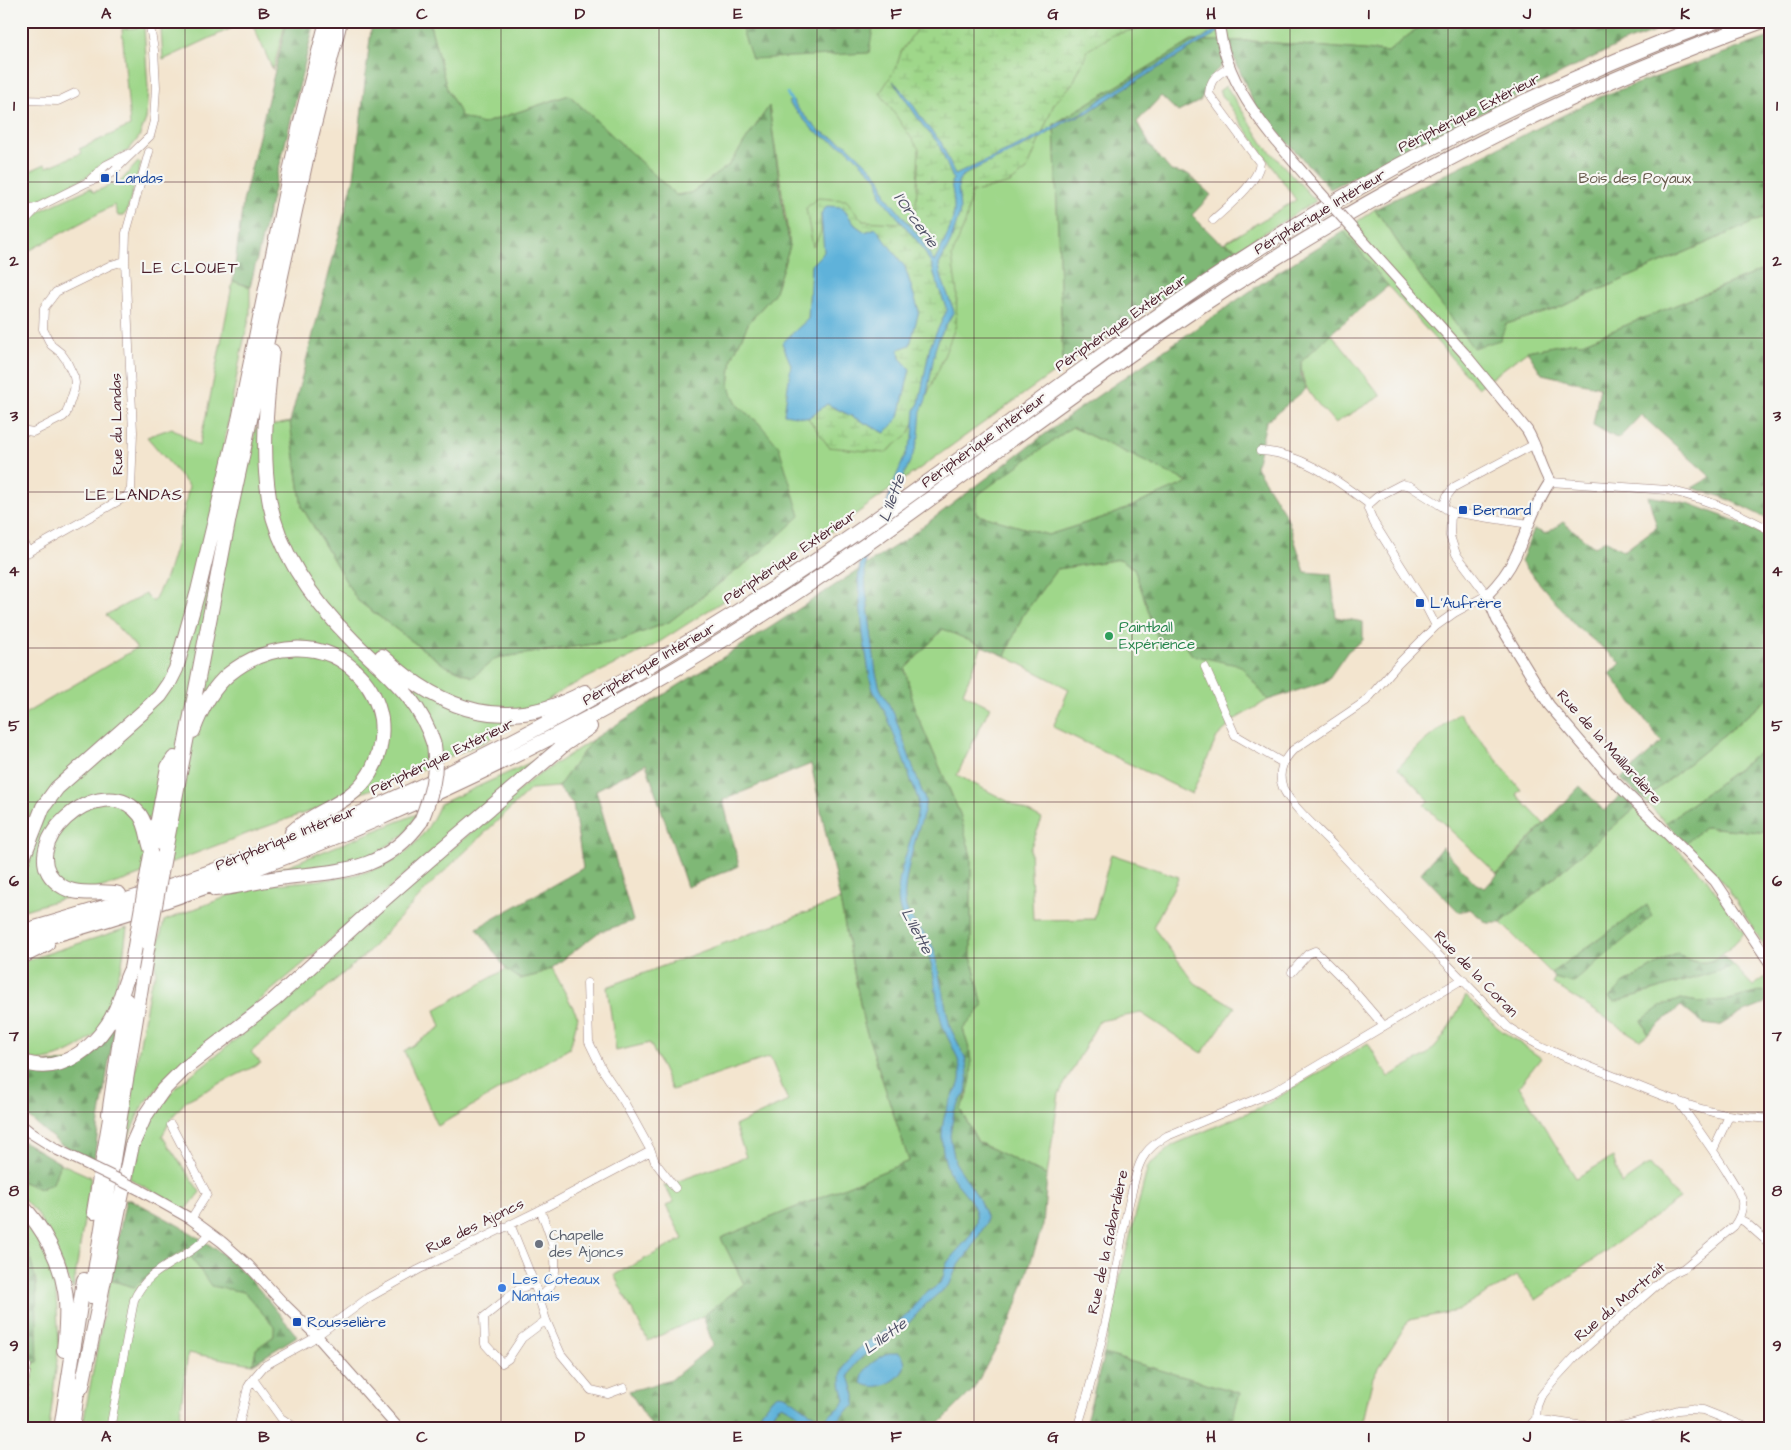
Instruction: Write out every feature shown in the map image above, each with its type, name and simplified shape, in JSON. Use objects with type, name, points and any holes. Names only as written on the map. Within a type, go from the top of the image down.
[{"type":"highway","points":[[229,487],[239,420],[290,169],[327,21]]},
{"type":"highway","points":[[72,1429],[72,1391],[113,1081],[131,969],[222,518],[274,313],[310,141],[340,21]]},
{"type":"highway","name":"Périphérique Extérieur","points":[[21,932],[134,898],[295,840],[390,800],[512,742],[621,683],[744,608],[843,542],[1151,320],[1239,261],[1318,212],[1413,158],[1505,111],[1598,68],[1716,21]]},
{"type":"highway","name":"Périphérique Intérieur","points":[[21,944],[54,936],[207,886],[308,848],[459,783],[544,742],[657,680],[728,637],[851,556],[1173,324],[1281,253],[1355,209],[1466,149],[1568,100],[1664,58],[1763,21]]},
{"type":"highway","points":[[207,886],[215,889],[225,889],[264,880],[331,872],[362,866],[387,855],[406,840],[421,821],[431,797],[436,769],[434,745],[422,716],[402,688],[354,642],[316,600],[290,560],[277,527],[269,499],[265,446],[274,313]]},
{"type":"highway","points":[[76,1361],[144,945],[156,852],[179,772],[222,518]]},
{"type":"highway","points":[[21,863],[43,807],[56,788],[144,711],[160,696],[169,683],[176,669],[222,518]]},
{"type":"highway","points":[[326,610],[340,618],[394,667],[424,688],[458,706],[473,711],[502,715],[534,712],[574,698],[602,683],[621,683]]},
{"type":"highway","points":[[179,772],[185,763],[195,728],[207,700],[220,683],[236,669],[257,657],[288,649],[301,648],[321,651],[340,659],[362,677],[375,698],[382,732],[379,753],[370,773],[354,793],[347,799],[300,824],[292,832]]},
{"type":"highway","points":[[61,1429],[72,1391],[82,1386],[132,1145],[145,1116],[164,1090],[184,1069],[274,1000],[380,903],[544,761],[584,730],[648,694],[657,680]]},
{"type":"highway","points":[[21,922],[120,894],[188,871],[383,795],[390,800]]},
{"type":"highway","points":[[120,894],[73,891],[53,879],[46,863],[46,852],[49,840],[57,827],[74,811],[91,803],[106,800],[118,801],[134,808],[142,819],[156,852]]},
{"type":"highway","points":[[21,818],[31,838]]},
{"type":"highway","points":[[21,957],[45,946],[54,936]]},
{"type":"highway","points":[[108,1128],[144,945]]},
{"type":"highway","points":[[21,1061],[37,1066],[58,1064],[75,1056],[92,1044],[102,1034],[113,1017],[126,978],[131,969]]},
{"type":"highway","points":[[21,1205],[44,1235],[58,1264],[65,1292],[67,1324],[62,1376],[72,1391]]},
{"type":"street","points":[[21,212],[38,207],[86,183],[112,173],[147,139],[152,127],[156,99],[156,67],[149,21]]},
{"type":"street","points":[[1219,27],[1230,67],[1252,110],[1310,181],[1464,353],[1527,430],[1535,444],[1542,469],[1550,482]]},
{"type":"street","points":[[1213,220],[1248,186],[1260,170],[1260,163],[1209,94],[1210,86],[1215,77],[1230,67]]},
{"type":"street","points":[[21,100],[58,101],[75,93]]},
{"type":"street","points":[[21,430],[33,432],[66,414],[75,383],[66,360],[51,345],[43,329],[44,308],[56,292],[111,265],[125,261],[126,233],[149,152]]},
{"type":"street","points":[[21,225],[38,207]]},
{"type":"street","name":"Rue du Landas","points":[[21,556],[126,496],[131,489],[132,432],[125,261]]},
{"type":"street","points":[[1443,507],[1447,496],[1454,487],[1535,444]]},
{"type":"street","points":[[1260,451],[1284,454],[1308,464],[1344,485],[1369,504]]},
{"type":"street","points":[[1205,667],[1235,734],[1283,764],[1286,758],[1297,748],[1366,702],[1398,664],[1436,626],[1454,613],[1487,596],[1508,570],[1540,495],[1550,482]]},
{"type":"street","points":[[1550,482],[1676,492],[1713,502],[1742,514],[1770,530]]},
{"type":"street","points":[[1436,626],[1374,523],[1368,510],[1369,504],[1402,484],[1410,486],[1451,512],[1529,524]]},
{"type":"street","points":[[1451,512],[1450,536],[1456,554],[1487,596]]},
{"type":"street","points":[[21,540],[29,552]]},
{"type":"street","name":"Rue de la Maillardière","points":[[1487,596],[1496,620],[1548,705],[1614,780],[1715,881],[1770,963]]},
{"type":"street","name":"Rue de la Coran","points":[[1283,764],[1280,776],[1285,792],[1302,813],[1508,1027],[1532,1042],[1563,1057],[1709,1112],[1729,1116],[1770,1119]]},
{"type":"street","points":[[1292,972],[1308,954],[1315,951],[1348,984],[1384,1026]]},
{"type":"street","name":"Rue de la Gabardière","points":[[1077,1429],[1094,1377],[1128,1204],[1138,1167],[1147,1152],[1154,1144],[1181,1129],[1216,1117],[1273,1092],[1463,979]]},
{"type":"street","points":[[588,983],[589,1042],[602,1070],[624,1102],[655,1162],[675,1188]]},
{"type":"street","points":[[1677,1100],[1713,1150],[1735,1186],[1742,1201],[1739,1219],[1770,1244]]},
{"type":"street","points":[[1713,1150],[1729,1116]]},
{"type":"street","points":[[21,1125],[58,1150],[138,1190],[191,1219],[210,1232],[248,1265],[317,1336],[399,1429]]},
{"type":"street","points":[[171,1125],[207,1194],[191,1219]]},
{"type":"street","name":"Rue des Ajoncs","points":[[253,1379],[264,1366],[317,1336],[368,1298],[418,1270],[540,1210],[651,1151]]},
{"type":"street","points":[[538,1298],[553,1283],[556,1268],[547,1226],[540,1210]]},
{"type":"street","name":"Rue du Mortrait","points":[[1536,1419],[1541,1396],[1574,1358],[1667,1276],[1684,1268],[1734,1226],[1739,1219]]},
{"type":"street","points":[[510,1224],[534,1283],[546,1320],[561,1354],[591,1390],[608,1394],[624,1388]]},
{"type":"street","points":[[110,1429],[134,1300],[138,1292],[144,1283],[155,1273],[192,1249],[210,1232]]},
{"type":"street","points":[[534,1283],[519,1289],[484,1317],[485,1344],[502,1363],[508,1359],[522,1338],[546,1320]]},
{"type":"street","points":[[21,1405],[26,1366]]},
{"type":"street","points":[[238,1429],[248,1388],[253,1379],[281,1418],[293,1426]]},
{"type":"street","points":[[1527,1429],[1536,1419],[1606,1429],[1678,1410],[1703,1410],[1751,1429]]},
{"type":"street","points":[[1730,1429],[1732,1420]]},
{"type":"green space","points":[[175,21],[247,21],[163,60],[161,29]]},
{"type":"green space","points":[[251,21],[286,21],[273,70]]},
{"type":"green space","points":[[287,21],[315,21],[250,287],[233,281],[243,202]]},
{"type":"green space","points":[[372,21],[429,21],[447,89],[462,117],[482,124],[569,95],[676,195],[691,193],[729,165],[769,106],[790,246],[774,294],[749,322],[732,358],[729,386],[738,406],[759,423],[779,447],[800,516],[763,550],[669,622],[622,640],[496,658],[473,677],[444,665],[357,600],[302,507],[290,422],[354,178]]},
{"type":"green space","points":[[429,21],[1426,21],[1388,52],[1251,41],[1192,41],[1054,124],[1063,366],[835,529],[653,646],[564,689],[486,741],[400,779],[254,831],[126,880],[21,911],[21,716],[137,648],[106,615],[145,594],[153,602],[167,575],[177,542],[189,486],[147,437],[172,428],[199,446],[233,281],[250,287],[250,315],[218,476],[251,464],[255,429],[290,422],[302,507],[357,600],[444,665],[472,677],[496,658],[622,640],[669,622],[763,550],[759,423],[738,406],[729,386],[732,358],[749,322],[774,294],[790,246],[769,107],[729,165],[691,193],[676,195],[569,95],[482,124],[461,117],[447,89]]},
{"type":"green space","points":[[739,21],[874,21],[869,53],[752,59]]},
{"type":"green space","points":[[926,21],[1150,21],[1147,26],[1113,35],[1088,50],[1073,83],[1054,104],[1027,170],[1010,183],[971,193],[966,221],[952,256],[957,293],[956,325],[941,364],[909,434],[885,453],[829,447],[808,418],[827,404],[885,433],[900,358],[876,228],[865,232],[855,225],[842,207],[821,213],[821,232],[813,247],[806,208],[818,198],[846,200],[863,221],[915,224],[919,149],[880,93],[896,68],[901,52],[918,27]]},
{"type":"green space","points":[[1426,21],[1686,21],[1620,44],[1330,189],[1255,107],[1233,55],[1213,74],[1200,101],[1178,112],[1161,96],[1137,122],[1151,147],[1171,171],[1188,174],[1211,195],[1192,215],[1217,240],[1238,249],[1063,366],[1054,124],[1192,41],[1251,41],[1388,52]]},
{"type":"green space","points":[[144,27],[148,88],[146,119],[139,137],[129,150],[99,166],[88,176],[33,204],[21,206],[21,175],[45,164],[47,167],[82,153],[79,149],[130,126],[122,29]]},
{"type":"green space","name":"Bois des Poyaux","points":[[1770,37],[1770,215],[1556,309],[1506,324],[1500,340],[1473,348],[1375,209],[1602,96]]},
{"type":"green space","points":[[1226,86],[1265,146],[1316,201],[1238,249],[1224,243],[1296,200],[1219,91]]},
{"type":"green space","points":[[138,162],[141,163],[127,211],[123,216],[118,216],[114,205],[21,255],[21,228],[42,210],[90,188],[94,192],[121,181]]},
{"type":"green space","points":[[1375,209],[1424,281],[1506,324],[1556,309],[1770,215],[1770,267],[1582,343],[1575,342],[1527,351],[1478,388],[1388,286],[1344,231]]},
{"type":"green space","points":[[1344,231],[1388,286],[1331,333],[1301,362],[1301,376],[1306,389],[1266,422],[1256,467],[1287,517],[1305,572],[1331,574],[1336,617],[1363,622],[1363,640],[1348,651],[1327,681],[1268,700],[1241,666],[1192,655],[1183,641],[1158,639],[1134,568],[1120,559],[1057,569],[1023,615],[1005,656],[943,629],[905,669],[915,710],[960,814],[971,856],[971,956],[983,1006],[963,1029],[972,1070],[969,1088],[960,1109],[978,1142],[1047,1176],[1043,1225],[1011,1321],[973,1390],[934,1429],[647,1429],[651,1425],[629,1391],[671,1380],[713,1345],[703,1316],[744,1284],[721,1238],[909,1161],[864,1024],[811,764],[723,800],[739,866],[687,887],[646,764],[596,790],[633,921],[599,932],[552,968],[520,979],[506,969],[477,928],[583,868],[573,804],[558,787],[592,740],[906,539],[1073,413],[1278,272]],"holes":[[[1072,427],[1188,482],[1114,514],[1048,535],[976,514],[976,496]]]},
{"type":"green space","points":[[1770,267],[1770,520],[1723,497],[1692,488],[1711,477],[1641,415],[1618,439],[1593,425],[1600,387],[1542,374],[1527,351],[1575,342],[1582,343]]},
{"type":"green space","points":[[1331,333],[1381,396],[1335,423],[1307,389],[1301,362]]},
{"type":"green space","points":[[1072,427],[1189,482],[1114,514],[1048,535],[975,514],[976,495]]},
{"type":"green space","points":[[1648,496],[1688,503],[1733,520],[1770,538],[1770,697],[1644,800],[1621,779],[1662,742],[1610,674],[1621,663],[1576,626],[1521,562],[1534,529],[1546,534],[1563,522],[1594,547],[1605,540],[1624,551],[1657,527]]},
{"type":"green space","points":[[1121,559],[1134,568],[1158,638],[1183,641],[1192,655],[1241,665],[1268,700],[1237,718],[1217,737],[1192,794],[1053,727],[1069,689],[1005,656],[1023,615],[1057,569]]},
{"type":"green space","points":[[943,629],[982,646],[963,693],[990,707],[957,775],[1042,819],[1030,849],[1033,920],[1094,919],[1111,854],[1179,877],[1153,927],[1195,983],[1235,1007],[1202,1053],[1141,1013],[1099,1021],[1059,1094],[1047,1176],[978,1142],[960,1109],[968,1095],[970,1052],[963,1029],[983,1006],[971,956],[971,856],[960,814],[915,710],[905,669]]},
{"type":"green space","points":[[1770,697],[1770,745],[1666,823],[1644,800]]},
{"type":"green space","points":[[1459,713],[1521,790],[1516,794],[1544,824],[1497,874],[1424,805],[1429,800],[1398,768],[1422,743]]},
{"type":"green space","points":[[592,740],[558,787],[531,789],[434,881],[366,954],[251,1052],[261,1063],[187,1100],[173,1116],[162,1136],[200,1192],[186,1210],[129,1178],[151,1120],[177,1086],[264,1017],[399,895],[531,780]]},
{"type":"green space","points":[[1770,745],[1770,833],[1705,827],[1686,843],[1666,823]]},
{"type":"green space","points":[[536,760],[305,962],[172,1071],[141,1108],[127,1140],[118,1169],[150,986],[156,973],[155,959],[164,921],[246,889],[275,884],[331,879],[358,874],[382,866],[404,853],[424,833],[440,804]]},
{"type":"green space","points":[[1580,786],[1604,811],[1622,794],[1636,807],[1501,923],[1487,923],[1470,909],[1459,912],[1421,873],[1442,847],[1474,882],[1485,888]]},
{"type":"green space","points":[[1636,807],[1706,878],[1744,933],[1722,955],[1706,962],[1688,959],[1677,953],[1623,984],[1609,998],[1615,1002],[1734,966],[1753,986],[1770,974],[1770,998],[1763,991],[1729,1000],[1699,1002],[1680,999],[1642,1020],[1648,1034],[1640,1040],[1552,983],[1555,978],[1573,983],[1647,905],[1551,973],[1501,923]]},
{"type":"green space","points":[[417,814],[405,834],[368,859],[274,875],[272,872]]},
{"type":"green space","points":[[1704,827],[1770,833],[1770,955],[1727,887],[1686,843]]},
{"type":"green space","points":[[840,900],[864,1024],[909,1161],[721,1238],[744,1284],[703,1316],[648,1341],[614,1275],[683,1239],[666,1206],[674,1202],[664,1186],[746,1157],[735,1126],[788,1101],[770,1057],[672,1090],[650,1043],[616,1051],[607,987]]},
{"type":"green space","points":[[1647,905],[1652,916],[1573,983],[1555,978],[1551,973]]},
{"type":"green space","points":[[127,928],[122,965],[116,982],[119,984],[102,1026],[98,1031],[86,1042],[68,1052],[49,1059],[32,1060],[21,1055],[21,962]]},
{"type":"green space","points":[[1677,953],[1694,962],[1711,961],[1724,956],[1734,966],[1615,1002],[1609,998],[1623,984]]},
{"type":"green space","points":[[552,968],[578,1017],[570,1048],[438,1126],[404,1051],[441,1027],[435,1010],[506,969],[520,979]]},
{"type":"green space","points":[[1763,991],[1770,998],[1770,1002],[1737,1015],[1719,1026],[1703,1024],[1681,1006],[1648,1034],[1642,1020],[1661,1006],[1681,999],[1699,1002],[1729,1000]]},
{"type":"green space","points":[[1466,996],[1498,1028],[1541,1058],[1519,1086],[1576,1178],[1613,1157],[1621,1184],[1650,1164],[1679,1199],[1536,1300],[1517,1276],[1457,1311],[1409,1320],[1373,1377],[1363,1421],[1359,1429],[1229,1429],[1240,1393],[1104,1354],[1122,1268],[1148,1166],[1173,1145],[1265,1105],[1368,1043],[1388,1077],[1428,1054],[1444,1036]]},
{"type":"green space","points":[[115,1026],[94,1161],[60,1144],[21,1111],[21,1065],[76,1061]]},
{"type":"green space","points":[[21,1140],[60,1163],[53,1183],[40,1189],[21,1181]]},
{"type":"green space","points":[[60,1163],[91,1177],[73,1290],[38,1214],[21,1197],[21,1181],[40,1189],[53,1183]]},
{"type":"green space","points":[[126,1199],[134,1201],[180,1226],[225,1256],[251,1280],[297,1336],[253,1364],[256,1349],[274,1336],[274,1326],[244,1292],[211,1286],[185,1248],[134,1287],[110,1280]]},
{"type":"green space","points":[[21,1220],[34,1232],[55,1278],[59,1343],[49,1429],[21,1429],[21,1364],[37,1362]]},
{"type":"green space","points":[[21,1227],[36,1281],[38,1362],[21,1364]]},
{"type":"green space","points":[[185,1248],[211,1285],[244,1292],[275,1326],[274,1336],[256,1349],[253,1364],[188,1353],[178,1429],[82,1429],[110,1280],[134,1287]]},
{"type":"green space","points":[[1104,1354],[1240,1393],[1229,1429],[1084,1429]]},
{"type":"water","name":"L'Ilette","points":[[1231,21],[1237,21],[1087,113],[1067,121],[1041,138],[971,171],[961,177],[958,182],[959,216],[951,241],[939,265],[954,311],[939,338],[935,350],[926,400],[921,411],[919,436],[897,491],[888,530],[867,550],[865,569],[876,673],[880,688],[894,714],[925,800],[924,812],[906,880],[906,907],[908,913],[928,938],[934,949],[950,1027],[965,1057],[968,1074],[966,1092],[954,1111],[950,1136],[955,1162],[978,1197],[986,1216],[986,1223],[972,1248],[956,1269],[950,1284],[926,1304],[906,1326],[861,1358],[854,1366],[849,1376],[855,1395],[855,1404],[827,1429],[819,1429],[813,1426],[782,1405],[777,1408],[760,1429],[749,1429],[772,1398],[778,1394],[785,1395],[809,1412],[824,1419],[842,1406],[845,1400],[841,1381],[843,1370],[849,1360],[857,1350],[912,1310],[921,1297],[942,1280],[948,1261],[968,1238],[976,1223],[974,1207],[950,1174],[943,1152],[942,1135],[944,1119],[959,1084],[960,1069],[957,1057],[942,1024],[929,955],[922,941],[900,912],[898,892],[900,878],[915,826],[918,799],[887,716],[873,690],[863,635],[858,580],[864,530],[869,526],[883,524],[893,484],[913,437],[915,410],[919,403],[930,346],[947,310],[932,266],[922,247],[881,197],[878,179],[847,149],[815,132],[788,102],[793,101],[818,130],[847,145],[874,171],[881,180],[886,196],[921,239],[934,262],[947,235],[954,213],[951,182],[953,179],[938,143],[923,126],[893,81],[910,100],[926,125],[941,142],[955,175],[1031,140],[1062,121],[1083,113],[1101,99]]},
{"type":"water","points":[[827,206],[842,207],[855,225],[865,232],[876,228],[905,267],[919,311],[910,345],[899,349],[900,358],[910,369],[899,417],[885,433],[827,404],[808,418],[784,414],[791,365],[782,343],[808,319],[811,265],[824,252],[821,214]]},
{"type":"water","points":[[889,1353],[899,1353],[904,1360],[904,1367],[901,1373],[887,1384],[870,1386],[862,1383],[862,1377],[867,1368]]},
{"type":"waterway","name":"l'Orcerie","points":[[787,93],[793,104]]},
{"type":"place","name":"Landas","points":[[105,178]]},
{"type":"place","name":"Bernard","points":[[1463,510]]},
{"type":"place","name":"L'Aufrère","points":[[1420,603]]},
{"type":"place","name":"Paintball Expérience","points":[[1109,636]]},
{"type":"place","name":"Chapelle des Ajoncs","points":[[539,1244]]},
{"type":"place","name":"Les Coteaux Nantais","points":[[502,1288]]},
{"type":"place","name":"Rousselière","points":[[297,1322]]},
{"type":"district","name":"LE CLOUET","points":[[190,268]]},
{"type":"district","name":"LE LANDAS","points":[[134,495]]}]
